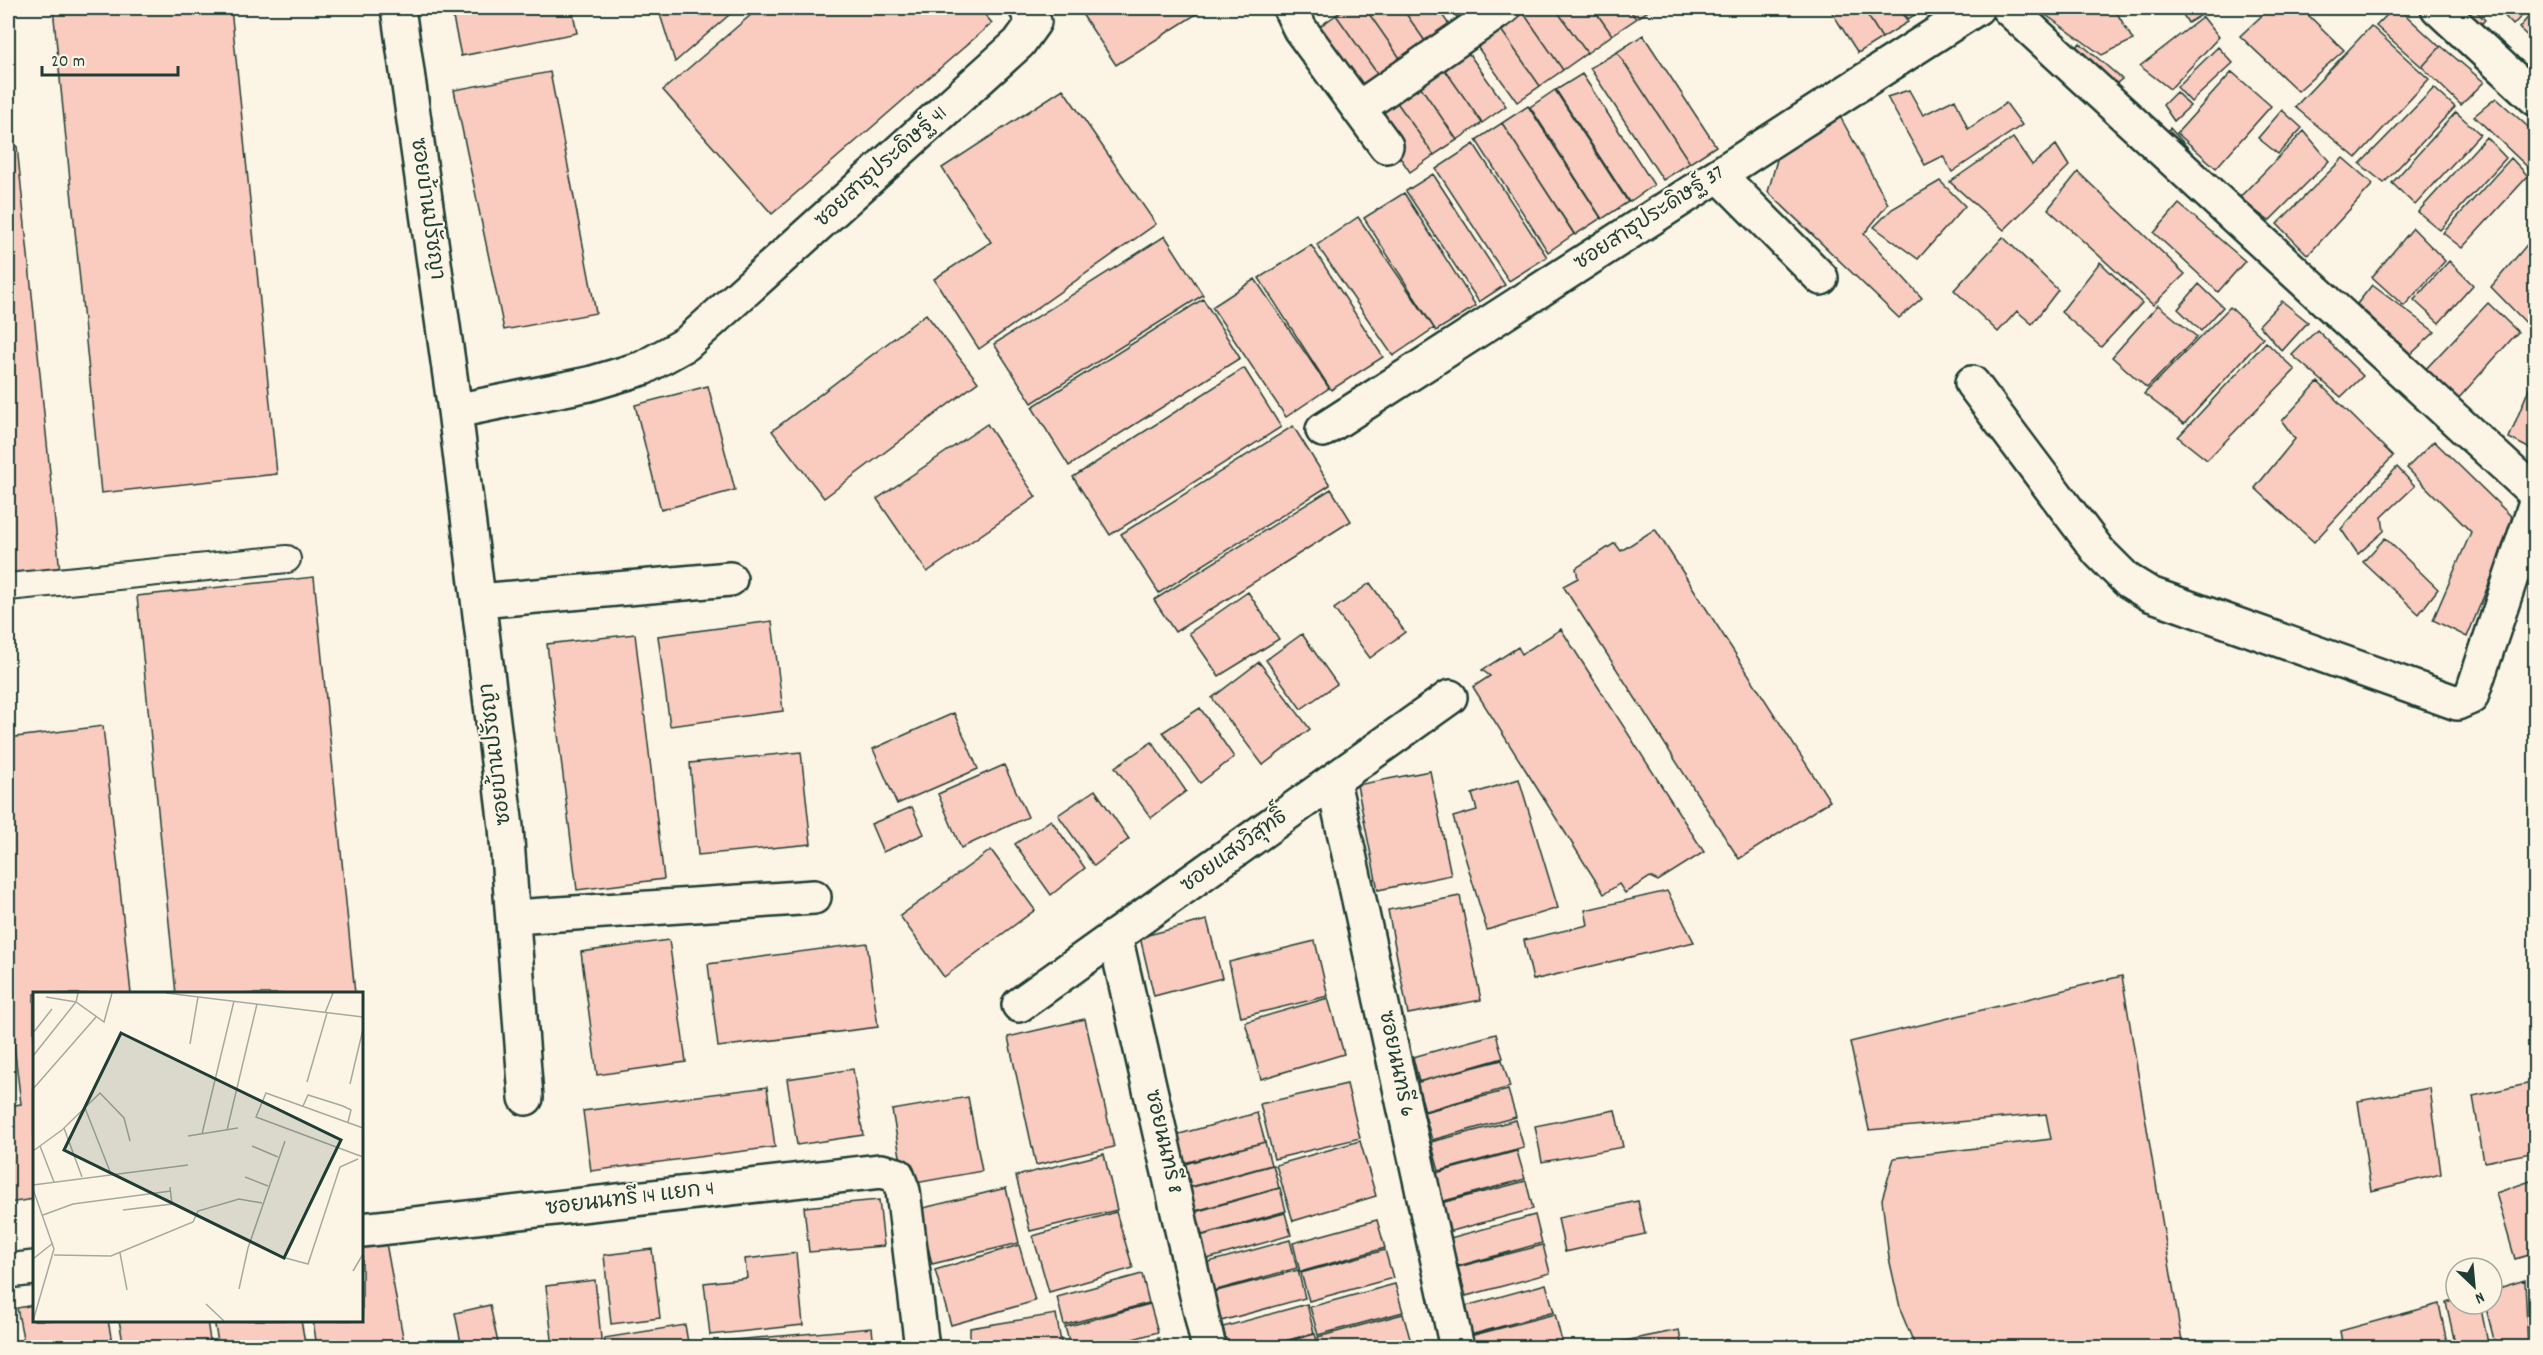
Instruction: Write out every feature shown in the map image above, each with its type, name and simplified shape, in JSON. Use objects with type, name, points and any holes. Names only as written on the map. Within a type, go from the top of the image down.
[{"type":"street","name":"ซอยบ้านปรัชญา","points":[[398,8],[455,411],[506,827],[526,1098]]},
{"type":"street","name":"ซอยสาธุประดิษฐ์ 41","points":[[455,411],[589,384],[643,368],[686,344],[1019,43],[1034,22],[1026,8]]},
{"type":"street","points":[[1290,8],[1300,29],[1386,146]]},
{"type":"street","points":[[1359,108],[1503,8]]},
{"type":"street","name":"ซอยสาธุประดิษฐ์ 37","points":[[1323,430],[1977,8]]},
{"type":"street","points":[[2008,8],[2535,494]]},
{"type":"street","points":[[2438,8],[2535,99]]},
{"type":"street","points":[[1719,175],[1821,278]]},
{"type":"street","points":[[1972,383],[2099,552],[2127,580],[2151,594],[2457,703],[2471,697],[2535,502]]},
{"type":"street","points":[[479,601],[730,579]]},
{"type":"street","name":"ซอยแสงวิสุทธิ์","points":[[1019,1005],[1450,697]]},
{"type":"street","name":"ซอยนนทรี 6","points":[[1333,782],[1457,1347]]},
{"type":"street","points":[[514,917],[814,897]]},
{"type":"street","name":"ซอยนนทรี 8","points":[[1115,936],[1209,1347]]},
{"type":"street","name":"ซอยนนทรี 14 แยก 4","points":[[363,1230],[881,1171],[897,1175],[903,1191],[922,1347]]},
{"type":"street","points":[[8,1271],[33,1268]]},
{"type":"lane","points":[[8,587],[287,559]]},
{"type":"building","points":[[53,8],[231,8],[277,474],[101,493]]},
{"type":"building","points":[[451,8],[572,8],[577,33],[461,56]]},
{"type":"building","points":[[658,8],[737,8],[675,62]]},
{"type":"building","points":[[759,8],[979,8],[992,23],[772,214],[663,90]]},
{"type":"building","points":[[1078,8],[1206,8],[1116,65]]},
{"type":"building","points":[[1347,8],[1365,8],[1402,61],[1379,76],[1336,15]]},
{"type":"building","points":[[1365,8],[1402,8],[1427,44],[1402,61]]},
{"type":"building","points":[[1402,8],[1437,8],[1451,27],[1427,44]]},
{"type":"building","points":[[1450,8],[1485,8],[1462,24]]},
{"type":"building","points":[[1520,8],[1555,8],[1587,53],[1563,70]]},
{"type":"building","points":[[1520,8],[1563,70],[1540,86],[1497,24]]},
{"type":"building","points":[[1555,8],[1593,8],[1612,35],[1587,53]]},
{"type":"building","points":[[1593,8],[1629,8],[1636,19],[1612,35]]},
{"type":"building","points":[[1629,8],[1653,8],[1636,19]]},
{"type":"building","points":[[1829,8],[1863,8],[1882,38],[1858,53]]},
{"type":"building","points":[[1863,8],[1899,8],[1908,22],[1882,38]]},
{"type":"building","points":[[1901,8],[1926,8],[1908,19]]},
{"type":"building","points":[[2036,8],[2114,8],[2133,40],[2102,55]]},
{"type":"building","points":[[2179,8],[2213,8],[2188,23]]},
{"type":"building","points":[[2270,8],[2301,8],[2344,50],[2298,91],[2240,36]]},
{"type":"building","points":[[2394,8],[2398,8],[2440,47],[2422,67],[2376,26]]},
{"type":"building","points":[[2454,8],[2473,8],[2485,20],[2476,29]]},
{"type":"building","points":[[2477,8],[2490,8],[2483,15]]},
{"type":"building","points":[[2497,8],[2529,8],[2513,25]]},
{"type":"building","points":[[2536,8],[2536,44],[2519,28]]},
{"type":"building","points":[[1336,15],[1379,76],[1355,93],[1312,32]]},
{"type":"building","points":[[2203,17],[2219,37],[2170,89],[2140,66]]},
{"type":"building","points":[[1497,24],[1540,86],[1517,102],[1473,41]]},
{"type":"building","points":[[2371,26],[2429,79],[2356,158],[2295,107]]},
{"type":"building","points":[[1643,35],[1716,146],[1690,163],[1617,52]]},
{"type":"building","points":[[2080,43],[2122,79],[2108,90],[2070,55]]},
{"type":"building","points":[[1462,44],[1506,106],[1482,123],[1438,60]]},
{"type":"building","points":[[2441,46],[2484,82],[2461,105],[2422,67]]},
{"type":"building","points":[[2218,47],[2233,63],[2191,102],[2177,87]]},
{"type":"building","points":[[1617,52],[1690,163],[1663,180],[1590,68]]},
{"type":"building","points":[[1438,60],[1482,123],[1457,140],[1414,77]]},
{"type":"building","points":[[550,72],[596,313],[504,330],[454,90]]},
{"type":"building","points":[[2232,72],[2271,106],[2216,168],[2177,133]]},
{"type":"building","points":[[1582,74],[1654,185],[1629,202],[1556,90]]},
{"type":"building","points":[[1414,77],[1457,140],[1434,155],[1391,94]]},
{"type":"building","points":[[2434,88],[2455,107],[2384,183],[2360,164]]},
{"type":"building","points":[[1063,89],[1156,224],[979,349],[934,279],[991,242],[942,168]]},
{"type":"building","points":[[1555,90],[1628,202],[1602,219],[1530,107]]},
{"type":"building","points":[[1909,90],[1923,115],[1955,99],[1968,129],[2006,103],[2022,125],[1952,172],[1943,156],[1925,165],[1887,97]]},
{"type":"building","points":[[2176,92],[2190,106],[2174,121],[2163,105]]},
{"type":"building","points":[[1391,94],[1434,155],[1410,172],[1367,110]]},
{"type":"building","points":[[2496,98],[2536,134],[2536,175],[2474,116]]},
{"type":"building","points":[[1528,106],[1601,218],[1575,235],[1502,123]]},
{"type":"building","points":[[2282,110],[2302,128],[2278,154],[2258,138]]},
{"type":"building","points":[[1837,111],[1888,204],[1864,234],[1922,298],[1899,318],[1768,192],[1780,149]]},
{"type":"building","points":[[2456,112],[2480,134],[2415,205],[2392,183]]},
{"type":"building","points":[[1502,123],[1574,234],[1548,252],[1476,140]]},
{"type":"building","points":[[2170,128],[2190,150],[2182,161],[2160,141]]},
{"type":"building","points":[[2304,131],[2329,161],[2269,221],[2239,198]]},
{"type":"building","points":[[2486,137],[2506,158],[2440,230],[2418,212]]},
{"type":"building","points":[[2013,138],[2032,165],[2056,145],[2069,166],[2004,230],[1950,182]]},
{"type":"building","points":[[1474,144],[1547,257],[1509,281],[1436,169]]},
{"type":"building","points":[[17,146],[60,572],[8,577],[8,147]]},
{"type":"building","points":[[2343,158],[2373,184],[2308,255],[2277,224]]},
{"type":"building","points":[[2511,158],[2528,176],[2462,248],[2443,233]]},
{"type":"building","points":[[2078,172],[2185,274],[2153,305],[2048,209]]},
{"type":"building","points":[[1433,174],[1505,285],[1479,302],[1406,191]]},
{"type":"building","points":[[1940,181],[1965,206],[1918,259],[1874,227],[1892,209]]},
{"type":"building","points":[[1404,193],[1476,306],[1436,331],[1364,218]]},
{"type":"building","points":[[2179,204],[2245,261],[2218,292],[2154,233]]},
{"type":"building","points":[[1358,217],[1434,328],[1393,356],[1317,245]]},
{"type":"building","points":[[2413,228],[2445,261],[2404,306],[2372,277]]},
{"type":"building","points":[[2536,234],[2536,333],[2491,287]]},
{"type":"building","points":[[1165,236],[1203,295],[1032,403],[994,344]]},
{"type":"building","points":[[2003,237],[2058,290],[2032,324],[2017,311],[1998,332],[1954,290]]},
{"type":"building","points":[[1311,245],[1383,357],[1331,390],[1259,278]]},
{"type":"building","points":[[2449,261],[2473,285],[2439,323],[2414,300]]},
{"type":"building","points":[[2100,262],[2142,303],[2101,347],[2061,312]]},
{"type":"building","points":[[1255,279],[1329,388],[1286,417],[1212,307]]},
{"type":"building","points":[[2199,284],[2223,307],[2201,331],[2178,309]]},
{"type":"building","points":[[2372,285],[2435,332],[2411,354],[2357,304]]},
{"type":"building","points":[[1203,299],[1240,358],[1069,466],[1032,407]]},
{"type":"building","points":[[2282,301],[2308,322],[2282,351],[2259,325]]},
{"type":"building","points":[[2488,303],[2518,332],[2457,400],[2423,372]]},
{"type":"building","points":[[2158,305],[2197,337],[2147,388],[2112,357]]},
{"type":"building","points":[[2230,307],[2263,338],[2184,424],[2144,394]]},
{"type":"building","points":[[926,314],[978,382],[824,498],[772,431]]},
{"type":"building","points":[[2317,330],[2363,376],[2341,397],[2292,355]]},
{"type":"building","points":[[2266,342],[2295,370],[2207,460],[2178,437]]},
{"type":"building","points":[[1244,368],[1281,427],[1110,535],[1073,477]]},
{"type":"building","points":[[2536,371],[2536,452],[2509,438]]},
{"type":"building","points":[[2318,382],[2393,456],[2314,542],[2255,488],[2295,439],[2282,421]]},
{"type":"building","points":[[708,386],[735,490],[661,510],[635,405]]},
{"type":"building","points":[[987,424],[1036,497],[927,572],[877,499]]},
{"type":"building","points":[[1293,426],[1330,485],[1159,593],[1121,534]]},
{"type":"building","points":[[2434,441],[2515,520],[2467,637],[2433,620],[2471,532],[2407,468]]},
{"type":"building","points":[[2397,467],[2415,486],[2382,517],[2384,531],[2358,554],[2341,529]]},
{"type":"building","points":[[1331,489],[1351,521],[1175,632],[1154,600]]},
{"type":"building","points":[[1655,529],[1830,801],[1739,859],[1563,586],[1578,578],[1576,568],[1615,543],[1621,551]]},
{"type":"building","points":[[2385,538],[2438,589],[2419,614],[2363,562]]},
{"type":"building","points":[[314,577],[355,992],[176,992],[137,596]]},
{"type":"building","points":[[1370,583],[1405,632],[1370,658],[1334,609]]},
{"type":"building","points":[[1248,592],[1279,639],[1219,676],[1189,633]]},
{"type":"building","points":[[772,621],[783,711],[670,726],[658,636]]},
{"type":"building","points":[[1561,629],[1704,852],[1658,881],[1650,877],[1625,893],[1619,884],[1604,894],[1473,687],[1490,676],[1482,670],[1518,647],[1522,654]]},
{"type":"building","points":[[635,634],[664,879],[577,890],[547,644]]},
{"type":"building","points":[[1302,634],[1337,684],[1301,709],[1266,660]]},
{"type":"building","points":[[1259,662],[1310,729],[1263,765],[1212,698]]},
{"type":"building","points":[[1200,708],[1234,757],[1200,783],[1163,732]]},
{"type":"building","points":[[954,713],[978,769],[897,804],[873,749]]},
{"type":"building","points":[[103,726],[131,992],[33,992],[33,1199],[8,1203],[8,1106],[21,1104],[8,994],[8,738]]},
{"type":"building","points":[[1152,742],[1186,791],[1151,818],[1115,767]]},
{"type":"building","points":[[801,752],[811,844],[698,855],[690,763]]},
{"type":"building","points":[[1004,765],[1028,817],[961,848],[938,794]]},
{"type":"building","points":[[1430,771],[1451,875],[1378,890],[1357,785]]},
{"type":"building","points":[[1519,779],[1558,908],[1487,930],[1453,817],[1477,810],[1472,794]]},
{"type":"building","points":[[1095,790],[1129,839],[1094,866],[1058,815]]},
{"type":"building","points":[[912,807],[924,834],[883,852],[871,824]]},
{"type":"building","points":[[1051,820],[1085,868],[1051,895],[1015,844]]},
{"type":"building","points":[[991,850],[1035,910],[944,977],[900,916]]},
{"type":"building","points":[[1667,891],[1694,942],[1533,980],[1524,940],[1588,925],[1585,910]]},
{"type":"building","points":[[1460,896],[1481,1000],[1408,1014],[1388,910]]},
{"type":"building","points":[[1207,920],[1222,978],[1154,996],[1140,937]]},
{"type":"building","points":[[669,940],[686,1062],[597,1075],[581,952]]},
{"type":"building","points":[[1315,941],[1328,996],[1241,1017],[1229,962]]},
{"type":"building","points":[[867,943],[878,1027],[718,1047],[708,964]]},
{"type":"building","points":[[2122,976],[2183,1348],[2080,1348],[2079,1341],[2031,1348],[1916,1348],[1901,1312],[1889,1258],[1882,1199],[1894,1158],[2051,1139],[2046,1114],[1869,1130],[1850,1042]]},
{"type":"building","points":[[1328,998],[1344,1054],[1261,1079],[1245,1022]]},
{"type":"building","points":[[1085,1019],[1114,1147],[1036,1165],[1008,1037]]},
{"type":"building","points":[[1496,1034],[1503,1058],[1419,1082],[1413,1057]]},
{"type":"building","points":[[1502,1060],[1510,1087],[1425,1111],[1417,1082]]},
{"type":"building","points":[[853,1069],[863,1135],[797,1145],[787,1079]]},
{"type":"building","points":[[2536,1082],[2536,1152],[2484,1162],[2473,1096]]},
{"type":"building","points":[[1347,1084],[1360,1138],[1274,1159],[1260,1104]]},
{"type":"building","points":[[767,1087],[775,1147],[591,1171],[583,1111]]},
{"type":"building","points":[[2430,1088],[2441,1174],[2371,1191],[2358,1101]]},
{"type":"building","points":[[1508,1090],[1516,1117],[1432,1140],[1424,1112]]},
{"type":"building","points":[[968,1097],[982,1171],[905,1185],[892,1110]]},
{"type":"building","points":[[1615,1110],[1623,1147],[1542,1162],[1535,1126]]},
{"type":"building","points":[[1257,1113],[1265,1142],[1180,1164],[1172,1136]]},
{"type":"building","points":[[1516,1120],[1524,1148],[1439,1171],[1431,1142]]},
{"type":"building","points":[[1360,1141],[1376,1196],[1293,1221],[1276,1165]]},
{"type":"building","points":[[1265,1142],[1271,1165],[1187,1188],[1181,1165]]},
{"type":"building","points":[[1517,1151],[1525,1179],[1440,1202],[1432,1174]]},
{"type":"building","points":[[1104,1154],[1117,1210],[1030,1231],[1016,1176]]},
{"type":"building","points":[[1273,1165],[1279,1188],[1195,1211],[1189,1188]]},
{"type":"building","points":[[2536,1179],[2536,1253],[2515,1259],[2496,1193]]},
{"type":"building","points":[[1526,1181],[1533,1209],[1448,1232],[1441,1203]]},
{"type":"building","points":[[1006,1188],[1019,1243],[932,1264],[919,1209]]},
{"type":"building","points":[[1280,1188],[1286,1211],[1202,1235],[1195,1212]]},
{"type":"building","points":[[879,1200],[884,1246],[809,1252],[804,1207]]},
{"type":"building","points":[[1638,1201],[1645,1234],[1565,1252],[1558,1218]]},
{"type":"building","points":[[1116,1212],[1133,1268],[1049,1292],[1033,1236]]},
{"type":"building","points":[[1285,1213],[1291,1235],[1207,1259],[1200,1236]]},
{"type":"building","points":[[1535,1215],[1542,1243],[1458,1266],[1450,1238]]},
{"type":"building","points":[[1377,1220],[1385,1248],[1300,1272],[1293,1243]]},
{"type":"building","points":[[1290,1240],[1297,1268],[1213,1291],[1205,1263]]},
{"type":"building","points":[[386,1243],[405,1348],[317,1348],[313,1322],[363,1322],[363,1248]]},
{"type":"building","points":[[1019,1245],[1035,1301],[951,1325],[935,1270]]},
{"type":"building","points":[[1543,1245],[1550,1273],[1466,1296],[1458,1267]]},
{"type":"building","points":[[652,1249],[660,1318],[611,1324],[604,1255]]},
{"type":"building","points":[[1385,1250],[1393,1278],[1309,1301],[1301,1273]]},
{"type":"building","points":[[796,1253],[803,1325],[710,1335],[704,1283],[747,1278],[745,1259]]},
{"type":"building","points":[[1298,1270],[1305,1298],[1221,1321],[1213,1292]]},
{"type":"building","points":[[1142,1274],[1149,1303],[1064,1325],[1057,1297]]},
{"type":"building","points":[[2536,1278],[2536,1347],[2535,1348],[2530,1279]]},
{"type":"building","points":[[595,1280],[602,1348],[553,1348],[546,1286]]},
{"type":"building","points":[[2525,1280],[2528,1348],[2496,1348],[2488,1316],[2504,1316],[2504,1286]]},
{"type":"building","points":[[1395,1284],[1403,1312],[1318,1335],[1310,1307]]},
{"type":"building","points":[[1546,1284],[1554,1312],[1470,1335],[1462,1307]]},
{"type":"building","points":[[1150,1304],[1158,1332],[1101,1348],[1071,1348],[1065,1327]]},
{"type":"building","points":[[1307,1304],[1314,1333],[1258,1348],[1228,1348],[1223,1327]]},
{"type":"building","points":[[2439,1304],[2448,1348],[2343,1348],[2340,1331]]},
{"type":"building","points":[[33,1305],[33,1322],[108,1322],[113,1348],[25,1348],[17,1308]]},
{"type":"building","points":[[490,1305],[499,1348],[462,1348],[455,1313]]},
{"type":"building","points":[[1056,1314],[1062,1348],[970,1348],[970,1328]]},
{"type":"building","points":[[1403,1314],[1411,1342],[1390,1348],[1321,1348],[1318,1337]]},
{"type":"building","points":[[1555,1314],[1562,1342],[1543,1348],[1473,1348],[1470,1336]]},
{"type":"building","points":[[2449,1316],[2482,1316],[2489,1348],[2456,1348]]},
{"type":"building","points":[[8,1322],[12,1348],[8,1348]]},
{"type":"building","points":[[119,1322],[207,1322],[211,1348],[124,1348]]},
{"type":"building","points":[[214,1322],[301,1322],[306,1348],[219,1348]]},
{"type":"building","points":[[685,1325],[689,1348],[606,1348],[604,1338]]},
{"type":"building","points":[[872,1328],[874,1348],[699,1348],[699,1343]]},
{"type":"building","points":[[1679,1330],[1682,1348],[1595,1347]]},
{"type":"building","points":[[1315,1334],[1319,1348],[1264,1348]]},
{"type":"building","points":[[1159,1338],[1162,1348],[1125,1348]]}]
